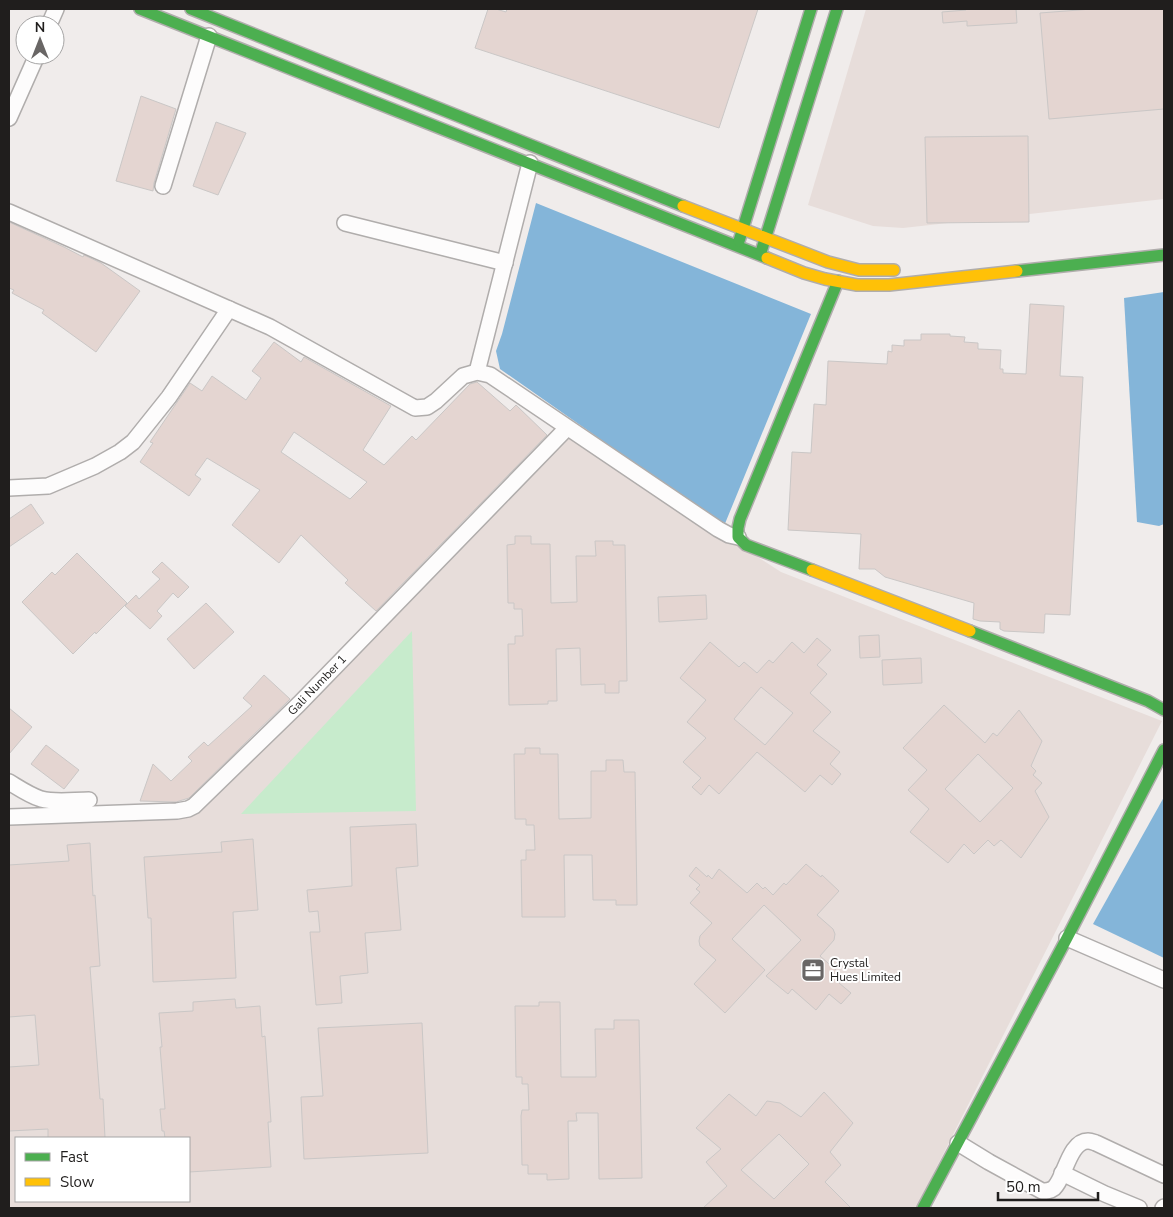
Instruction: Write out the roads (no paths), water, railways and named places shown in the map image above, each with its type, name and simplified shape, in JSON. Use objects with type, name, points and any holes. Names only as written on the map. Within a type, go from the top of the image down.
[{"type":"street","points":[[140,9],[760,255],[825,279],[857,285],[889,285],[1164,255]]},
{"type":"street","points":[[191,9],[630,185],[828,262],[859,270],[887,271],[907,269]]},
{"type":"street","points":[[738,246],[811,9]]},
{"type":"street","points":[[760,255],[837,9]]},
{"type":"street","points":[[163,186],[209,36]]},
{"type":"street","points":[[9,118],[33,65]]},
{"type":"street","points":[[477,372],[530,163]]},
{"type":"street","points":[[9,212],[270,327],[415,408],[427,407],[463,376],[477,372],[490,375],[718,529],[738,537],[746,545],[1148,701],[1164,710]]},
{"type":"street","points":[[345,223],[504,263]]},
{"type":"street","points":[[738,537],[740,519],[838,281]]},
{"type":"street","points":[[9,488],[48,486],[96,466],[133,442],[169,397],[229,310]]},
{"type":"street","name":"Gali Number 1","points":[[9,817],[178,811],[194,806],[299,704],[567,428]]},
{"type":"street","points":[[923,1208],[1067,938],[1164,750]]},
{"type":"street","points":[[9,782],[42,800],[89,800]]},
{"type":"street","points":[[1067,938],[1164,980]]},
{"type":"street","points":[[958,1143],[1042,1191],[1049,1191],[1055,1187],[1078,1144],[1087,1141],[1096,1143],[1164,1175]]},
{"type":"street","points":[[1062,1173],[1139,1208]]},
{"type":"water","points":[[536,203],[811,314],[724,526],[500,369],[496,351]]},
{"type":"water","points":[[1164,292],[1164,524],[1159,526],[1137,522],[1124,298]]},
{"type":"water","points":[[1164,797],[1164,958],[1093,924]]},
{"type":"place","name":"Crystal Hues Limited","points":[[813,970]]}]
